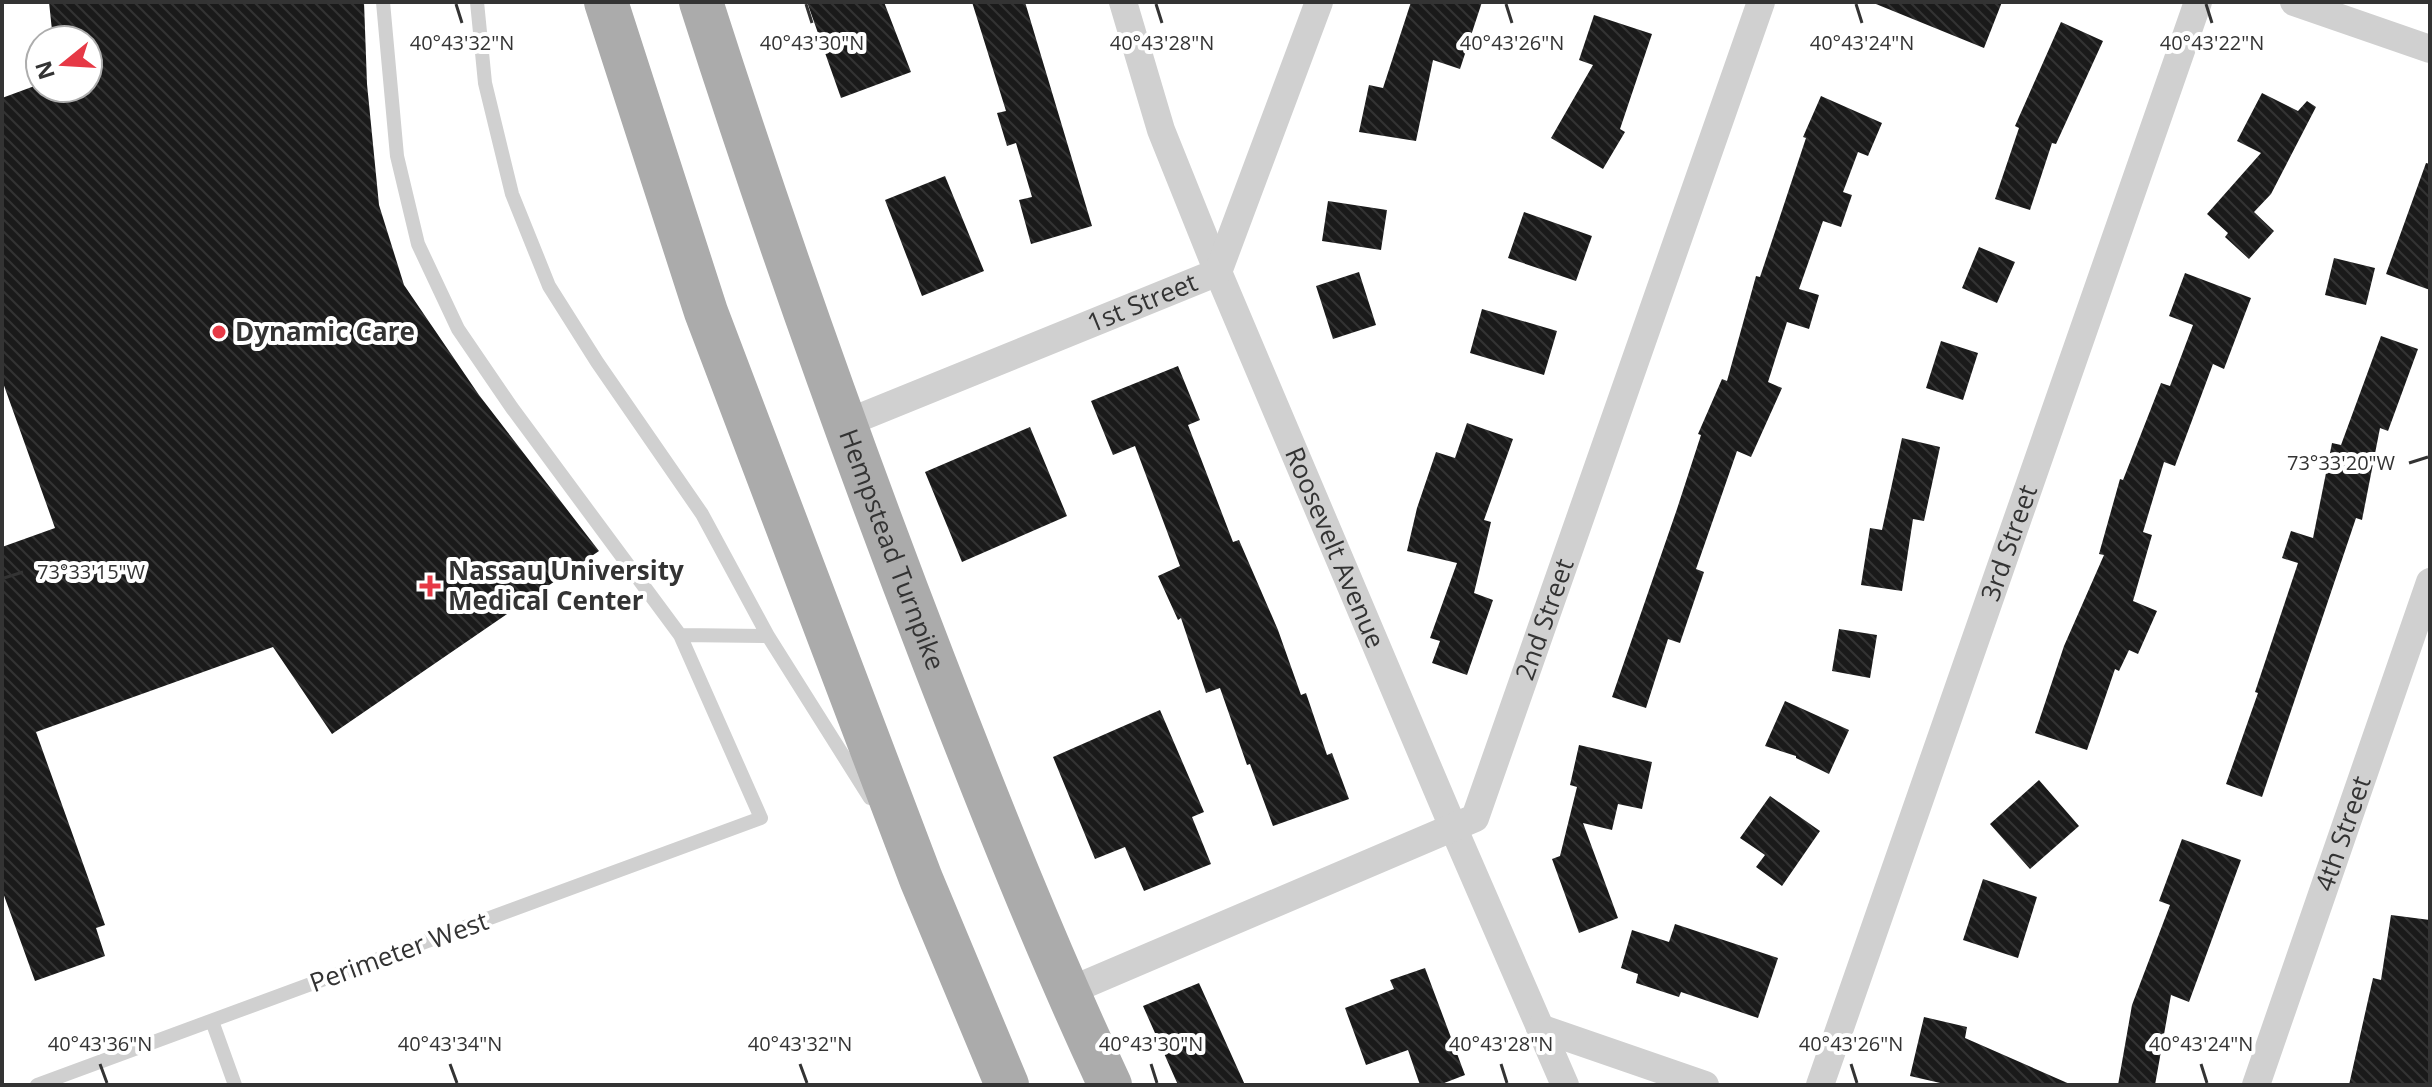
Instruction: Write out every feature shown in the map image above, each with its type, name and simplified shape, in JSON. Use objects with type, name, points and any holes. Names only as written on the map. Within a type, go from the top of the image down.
[{"type":"main road","points":[[606,2],[706,312],[921,879],[1007,1085]]},
{"type":"main road","name":"Hempstead Turnpike","points":[[701,2],[756,172],[844,424],[996,824],[1110,1085]]},
{"type":"street","name":"Roosevelt Avenue","points":[[1123,2],[1161,130],[1218,272],[1565,1085]]},
{"type":"street","name":"1st Street","points":[[844,424],[1218,272],[1319,2]]},
{"type":"street","name":"2nd Street","points":[[1067,992],[1475,818],[1761,2]]},
{"type":"street","name":"3rd Street","points":[[1820,1085],[2198,2]]},
{"type":"street","points":[[2294,2],[2430,49]]},
{"type":"street","name":"4th Street","points":[[2256,1085],[2430,582]]},
{"type":"street","points":[[1540,1028],[1705,1085]]},
{"type":"lane","points":[[383,2],[397,156],[418,244],[458,329],[512,408],[680,635],[768,636]]},
{"type":"lane","points":[[477,2],[485,83],[512,194],[549,286],[597,362],[702,514],[768,636],[921,879]]},
{"type":"lane","name":"Perimeter West","points":[[37,1085],[761,818],[680,635]]},
{"type":"lane","points":[[212,1021],[235,1085]]},
{"type":"building","name":"Dynamic Care","points":[[49,2],[364,2],[367,84],[379,205],[404,285],[479,395],[599,551],[332,734],[273,647],[36,732],[105,925],[96,928],[105,956],[35,981],[2,890],[2,547],[55,528],[2,380],[2,98],[24,90],[24,104],[104,104],[104,24],[51,24]]},
{"type":"building","points":[[807,2],[884,2],[911,72],[841,98]]},
{"type":"building","points":[[972,2],[1025,2],[1092,226],[1031,244],[1019,200],[1032,197],[1016,143],[1007,146],[997,113],[1006,111]]},
{"type":"building","points":[[1411,2],[1482,2],[1460,69],[1433,60],[1416,141],[1359,132],[1369,85],[1383,88]]},
{"type":"building","points":[[1871,2],[2002,2],[1984,48]]},
{"type":"building","points":[[1594,15],[1652,34],[1620,129],[1625,132],[1603,169],[1551,138],[1593,65],[1579,60]]},
{"type":"building","points":[[2061,22],[2103,41],[2056,144],[2052,143],[2030,210],[1995,199],[2019,128],[2015,126]]},
{"type":"building","points":[[2262,93],[2298,111],[2307,101],[2316,107],[2271,194],[2254,212],[2274,231],[2249,259],[2225,237],[2228,233],[2207,214],[2261,153],[2237,141]]},
{"type":"building","points":[[1821,96],[1882,123],[1868,156],[1858,152],[1843,192],[1852,195],[1841,227],[1823,221],[1799,289],[1819,295],[1809,329],[1787,322],[1768,382],[1782,388],[1751,457],[1737,451],[1696,569],[1704,572],[1680,643],[1668,639],[1646,708],[1612,697],[1677,509],[1701,435],[1698,434],[1722,379],[1727,381],[1756,276],[1760,277],[1806,138],[1803,137]]},
{"type":"building","points":[[2426,163],[2430,164],[2430,290],[2386,274]]},
{"type":"building","points":[[945,176],[984,271],[922,296],[885,200]]},
{"type":"building","points":[[1328,201],[1387,210],[1381,250],[1322,241]]},
{"type":"building","points":[[1524,212],[1592,236],[1576,281],[1508,258]]},
{"type":"building","points":[[1979,247],[2015,262],[1997,303],[1962,288]]},
{"type":"building","points":[[2334,258],[2375,268],[2366,305],[2325,295]]},
{"type":"building","points":[[1359,272],[1376,325],[1333,339],[1316,286]]},
{"type":"building","points":[[2185,273],[2251,298],[2224,369],[2213,364],[2175,466],[2164,462],[2143,532],[2152,535],[2133,601],[2157,611],[2138,654],[2129,650],[2119,671],[2115,669],[2087,750],[2035,733],[2064,646],[2104,555],[2099,554],[2120,479],[2123,480],[2161,383],[2170,386],[2193,325],[2169,316]]},
{"type":"building","points":[[1482,309],[1557,331],[1544,375],[1470,353]]},
{"type":"building","points":[[2381,336],[2418,349],[2388,431],[2380,428],[2362,520],[2356,518],[2262,797],[2226,784],[2298,563],[2282,558],[2291,531],[2313,538],[2332,443],[2341,445]]},
{"type":"building","points":[[1941,341],[1978,353],[1963,400],[1926,388]]},
{"type":"building","points":[[1178,366],[1200,420],[1188,425],[1233,542],[1239,540],[1278,630],[1301,695],[1306,693],[1327,755],[1332,753],[1349,799],[1273,826],[1250,764],[1247,765],[1220,688],[1206,693],[1181,618],[1178,620],[1158,576],[1180,566],[1135,446],[1113,455],[1091,401]]},
{"type":"building","points":[[1467,423],[1513,439],[1484,520],[1491,522],[1474,593],[1493,600],[1467,675],[1432,663],[1440,641],[1430,638],[1457,563],[1407,551],[1417,508],[1436,452],[1455,458]]},
{"type":"building","points":[[1030,427],[1067,516],[962,562],[925,472]]},
{"type":"building","points":[[1902,438],[1940,447],[1924,521],[1913,519],[1902,591],[1861,585],[1870,528],[1882,530]]},
{"type":"building","points":[[1839,629],[1877,635],[1870,678],[1832,671]]},
{"type":"building","points":[[1785,701],[1849,730],[1829,774],[1796,756],[1765,746]]},
{"type":"building","points":[[1160,710],[1204,812],[1192,817],[1211,864],[1144,891],[1125,847],[1095,859],[1053,757]]},
{"type":"building","points":[[1579,745],[1652,762],[1642,809],[1618,804],[1612,830],[1583,823],[1618,918],[1579,933],[1552,859],[1560,856],[1577,787],[1570,785]]},
{"type":"building","points":[[2039,780],[2079,826],[2030,869],[1990,824]]},
{"type":"building","points":[[1770,796],[1820,831],[1782,886],[1756,867],[1765,855],[1740,838]]},
{"type":"building","points":[[2182,839],[2241,860],[2189,1002],[2171,995],[2155,1085],[2118,1085],[2132,1005],[2170,905],[2159,901]]},
{"type":"building","points":[[1983,879],[2037,897],[2018,958],[1963,940]]},
{"type":"building","points":[[2391,915],[2430,920],[2430,1085],[2349,1085],[2373,978],[2381,980]]},
{"type":"building","points":[[1675,924],[1778,958],[1758,1018],[1681,992],[1679,997],[1636,983],[1638,974],[1621,968],[1632,930],[1669,942]]},
{"type":"building","points":[[1425,968],[1465,1075],[1439,1085],[1420,1085],[1408,1050],[1366,1065],[1345,1008],[1394,989],[1390,980]]},
{"type":"building","points":[[1199,983],[1245,1085],[1178,1085],[1143,1006]]},
{"type":"building","points":[[1924,1017],[1967,1027],[1965,1038],[2072,1085],[1949,1085],[1910,1076]]},
{"type":"place","name":"Dynamic Care","points":[[219,332]]},
{"type":"place","name":"Nassau University Medical Center","points":[[430,586]]}]
